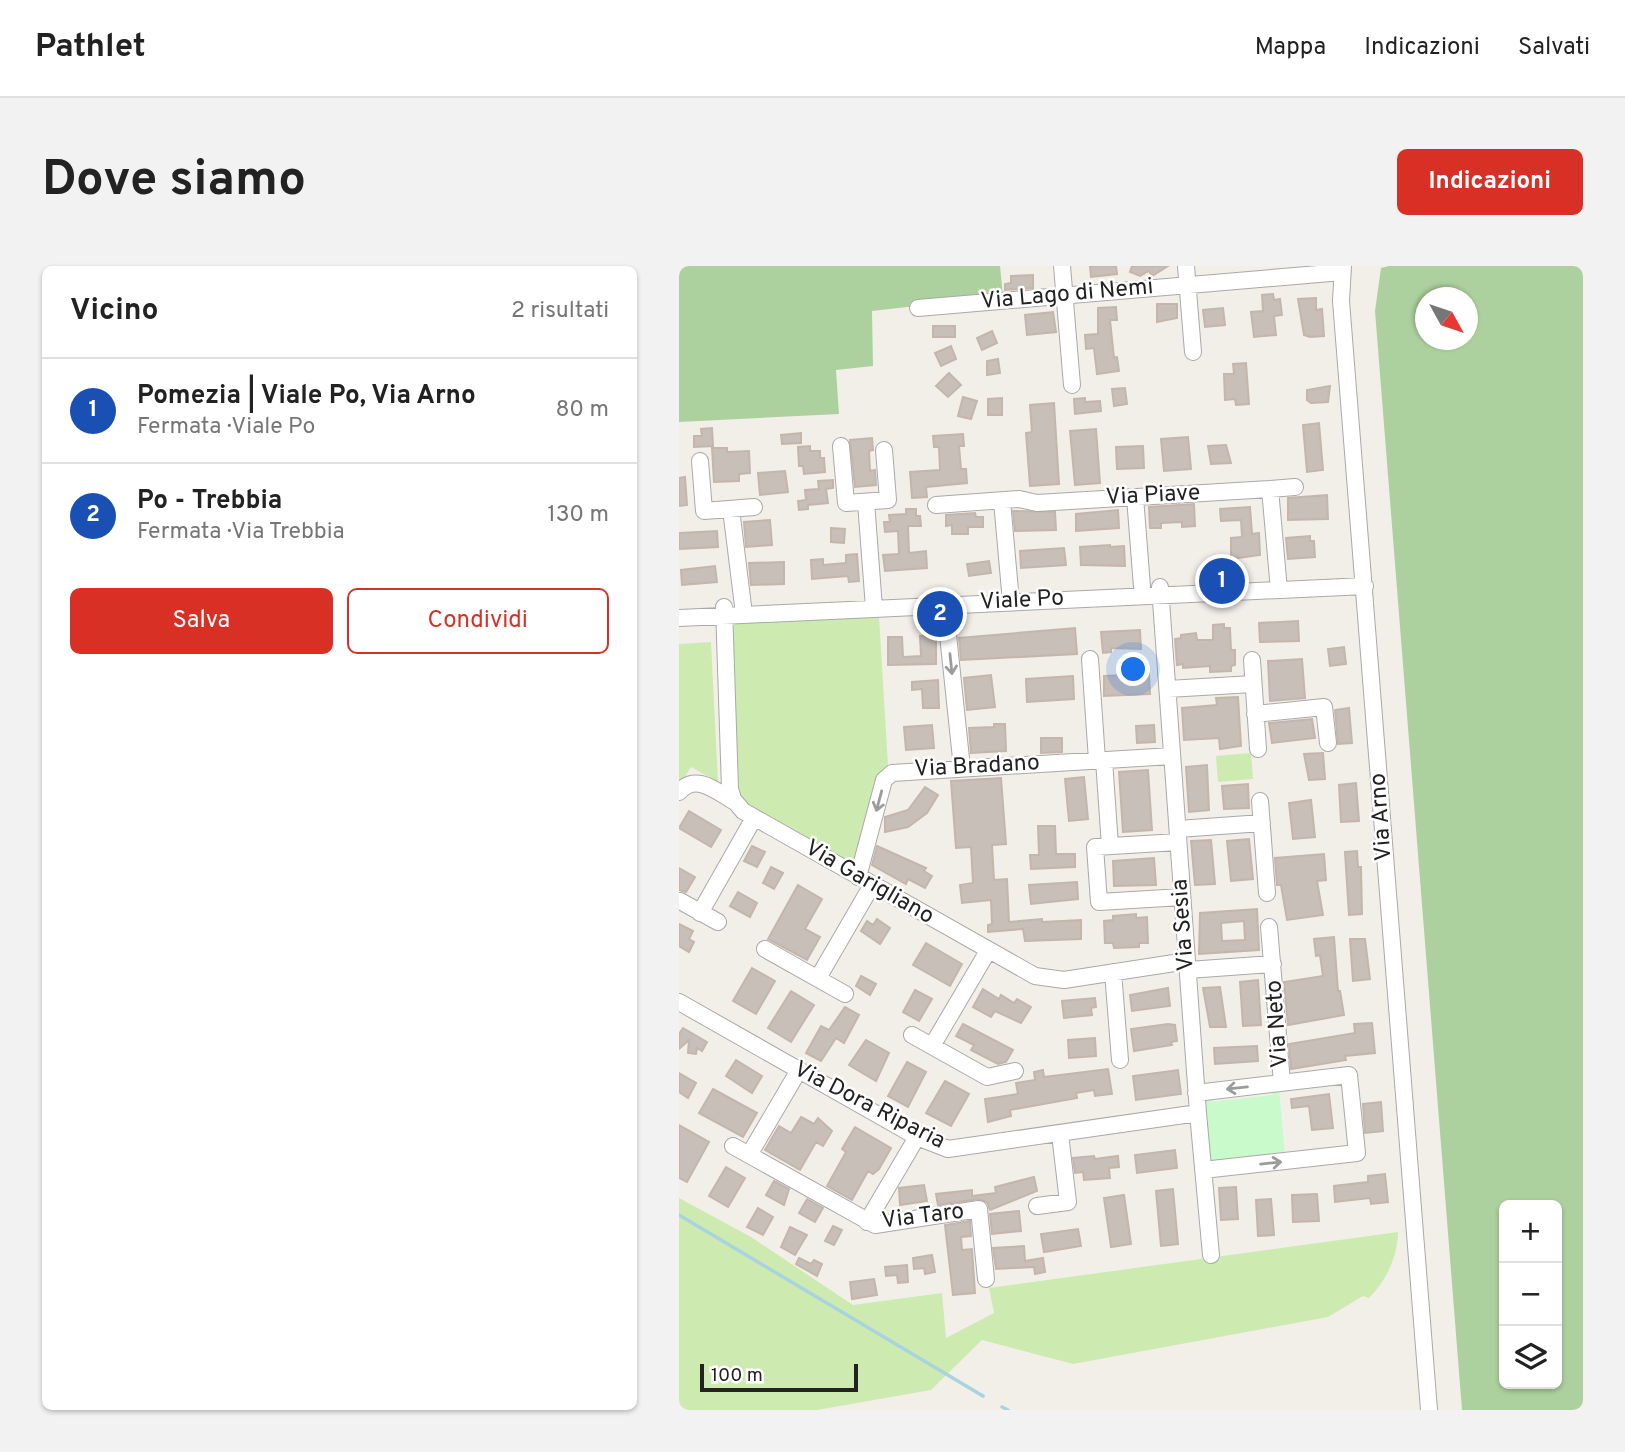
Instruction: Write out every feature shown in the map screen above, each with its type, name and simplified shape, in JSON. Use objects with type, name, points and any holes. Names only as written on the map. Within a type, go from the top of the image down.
[{"type":"street","points":[[1062,266],[1072,385]]},
{"type":"street","points":[[1186,266],[1193,352]]},
{"type":"street","name":"Via Lago di Nemi","points":[[918,308],[1343,269]]},
{"type":"street","name":"Via Arno","points":[[1343,269],[1341,301],[1429,1410]]},
{"type":"street","points":[[841,446],[846,503],[888,500],[884,450]]},
{"type":"street","points":[[700,460],[704,510],[754,507]]},
{"type":"street","name":"Via Piave","points":[[936,505],[1020,499],[1037,503],[1295,488]]},
{"type":"street","points":[[1270,489],[1279,586]]},
{"type":"street","points":[[1135,497],[1142,587]]},
{"type":"street","points":[[1002,501],[1011,598]]},
{"type":"street","points":[[866,502],[874,604]]},
{"type":"street","points":[[731,509],[743,606]]},
{"type":"street","name":"Viale Po","points":[[679,609],[724,611],[1364,581]]},
{"type":"street","name":"Viale Po","points":[[1011,598],[1142,587],[1161,591]]},
{"type":"street","name":"Via Sesia","points":[[1161,591],[1196,1093],[1211,1255]]},
{"type":"street","points":[[944,601],[962,768]]},
{"type":"street","name":"Viale Po","points":[[679,618],[743,606],[874,604]]},
{"type":"street","points":[[724,611],[730,789],[735,802]]},
{"type":"street","points":[[1090,659],[1110,846]]},
{"type":"street","points":[[1252,660],[1258,749]]},
{"type":"street","points":[[1168,689],[1253,684]]},
{"type":"street","points":[[1255,715],[1324,707],[1328,743]]},
{"type":"street","name":"Via Bradano","points":[[865,881],[887,776],[894,772],[1173,756]]},
{"type":"street","name":"Via Garigliano","points":[[679,792],[689,783],[696,782],[735,802],[754,818],[1030,975],[1047,980],[1064,980],[1187,965]]},
{"type":"street","points":[[1260,801],[1267,892]]},
{"type":"street","points":[[701,913],[754,818]]},
{"type":"street","points":[[1182,897],[1099,902],[1095,847],[1262,823]]},
{"type":"street","points":[[818,978],[865,881]]},
{"type":"street","points":[[680,901],[718,922]]},
{"type":"street","name":"Via Neto","points":[[1269,927],[1282,1083]]},
{"type":"street","points":[[765,949],[845,994]]},
{"type":"street","points":[[932,1046],[988,951]]},
{"type":"street","name":"Via Neto","points":[[1187,965],[1273,964]]},
{"type":"street","points":[[1113,972],[1120,1060]]},
{"type":"street","name":"Via Dora Riparia","points":[[680,1004],[917,1137],[940,1147],[955,1149],[1198,1113]]},
{"type":"street","points":[[912,1035],[987,1077],[1015,1071]]},
{"type":"street","points":[[750,1155],[799,1070]]},
{"type":"street","points":[[1196,1093],[1349,1076],[1357,1153],[1203,1170]]},
{"type":"street","points":[[1037,1206],[1067,1202],[1060,1134]]},
{"type":"street","points":[[867,1222],[917,1137]]},
{"type":"street","name":"Via Taro","points":[[733,1146],[867,1222],[886,1225],[979,1209],[986,1279]]},
{"type":"green space","points":[[679,266],[1000,266],[1003,296],[872,311],[873,366],[836,370],[839,414],[679,422]]},
{"type":"green space","points":[[1389,266],[1583,266],[1583,1410],[1462,1410],[1375,311],[1381,268]]},
{"type":"green space","points":[[879,617],[888,765],[878,776],[852,866],[750,809],[739,795],[731,629],[737,622]]},
{"type":"green space","points":[[711,642],[718,782],[691,767],[679,787],[679,644]]},
{"type":"green space","points":[[1251,753],[1253,779],[1218,782],[1216,756]]},
{"type":"green space","points":[[1279,1088],[1285,1156],[1211,1163],[1205,1096],[1215,1095],[1212,1102],[1272,1095],[1274,1089]]},
{"type":"green space","points":[[679,1198],[751,1237],[853,1305],[942,1293],[946,1338],[994,1313],[989,1288],[1398,1232],[1393,1259],[1386,1276],[1375,1291],[1369,1298],[1363,1296],[1328,1317],[1073,1364],[982,1340],[931,1390],[817,1410],[679,1410]]},
{"type":"building","points":[[1090,266],[1116,266],[1117,274],[1091,277]]},
{"type":"building","points":[[1132,266],[1168,266],[1152,276],[1149,271],[1140,276],[1130,272]]},
{"type":"building","points":[[1033,275],[1033,288],[1005,290],[1005,284],[1011,283],[1011,276]]},
{"type":"building","points":[[1273,294],[1274,300],[1280,299],[1282,315],[1274,316],[1276,335],[1254,337],[1251,312],[1263,311],[1262,295]]},
{"type":"building","points":[[1316,298],[1316,310],[1322,309],[1324,336],[1310,337],[1304,335],[1298,299]]},
{"type":"building","points":[[1157,304],[1177,304],[1177,318],[1157,322]]},
{"type":"building","points":[[1116,307],[1117,320],[1110,320],[1114,358],[1117,357],[1119,371],[1097,374],[1094,348],[1086,349],[1085,335],[1098,334],[1098,308]]},
{"type":"building","points":[[1223,308],[1225,325],[1205,327],[1203,310]]},
{"type":"building","points":[[1053,312],[1056,332],[1027,335],[1025,315]]},
{"type":"building","points":[[933,326],[955,326],[955,337],[933,337]]},
{"type":"building","points":[[992,331],[997,343],[982,350],[977,338]]},
{"type":"building","points":[[951,346],[956,359],[941,366],[935,353]]},
{"type":"building","points":[[998,359],[1000,373],[987,375],[987,361]]},
{"type":"building","points":[[1246,363],[1249,404],[1236,405],[1235,399],[1225,400],[1224,374],[1234,374],[1233,364]]},
{"type":"building","points":[[949,373],[961,385],[948,397],[936,386]]},
{"type":"building","points":[[1330,386],[1328,402],[1311,403],[1307,400],[1307,390]]},
{"type":"building","points":[[1125,388],[1127,404],[1114,406],[1112,389]]},
{"type":"building","points":[[963,397],[977,401],[971,419],[958,416]]},
{"type":"building","points":[[1002,398],[1002,415],[988,415],[988,399]]},
{"type":"building","points":[[1085,398],[1085,402],[1100,401],[1101,411],[1075,414],[1074,399]]},
{"type":"building","points":[[1054,403],[1059,484],[1030,486],[1026,433],[1032,432],[1030,405]]},
{"type":"building","points":[[1319,423],[1323,470],[1307,472],[1303,425]]},
{"type":"building","points":[[712,428],[713,446],[694,447],[694,436],[702,436],[701,429]]},
{"type":"building","points":[[1096,429],[1100,483],[1075,485],[1070,431]]},
{"type":"building","points":[[801,433],[801,443],[782,444],[781,435]]},
{"type":"building","points":[[963,434],[964,446],[959,446],[961,469],[966,469],[967,483],[926,487],[927,497],[912,498],[910,472],[940,470],[939,447],[934,447],[933,436]]},
{"type":"building","points":[[1188,437],[1191,469],[1164,471],[1161,439]]},
{"type":"building","points":[[872,438],[873,450],[869,451],[870,471],[875,470],[876,485],[855,487],[850,440]]},
{"type":"building","points":[[1226,445],[1231,463],[1211,464],[1208,446]]},
{"type":"building","points":[[810,446],[810,451],[820,451],[820,458],[824,458],[825,472],[804,474],[803,466],[799,466],[798,447]]},
{"type":"building","points":[[1143,446],[1144,468],[1117,469],[1116,447]]},
{"type":"building","points":[[712,448],[727,448],[727,452],[749,451],[750,473],[739,474],[739,481],[714,482]]},
{"type":"building","points":[[785,471],[788,492],[760,495],[758,473]]},
{"type":"building","points":[[685,477],[687,505],[679,506],[679,478]]},
{"type":"building","points":[[833,480],[833,488],[826,489],[828,503],[808,505],[808,509],[799,510],[798,501],[806,500],[805,490],[819,489],[818,481]]},
{"type":"building","points":[[1327,495],[1328,519],[1288,520],[1288,498]]},
{"type":"building","points":[[1194,504],[1195,526],[1182,527],[1182,522],[1161,523],[1161,528],[1150,528],[1149,507]]},
{"type":"building","points":[[1250,507],[1252,534],[1259,533],[1260,555],[1231,559],[1231,538],[1242,537],[1241,520],[1221,521],[1220,509]]},
{"type":"building","points":[[906,509],[916,509],[921,526],[908,526],[909,553],[926,551],[927,568],[885,571],[883,555],[899,554],[898,531],[885,532],[884,522],[890,522],[889,515],[906,514]]},
{"type":"building","points":[[1118,510],[1119,528],[1076,531],[1076,514]]},
{"type":"building","points":[[1013,511],[1055,512],[1056,530],[1015,531]]},
{"type":"building","points":[[975,513],[976,517],[983,517],[983,527],[968,527],[968,534],[952,534],[952,525],[946,526],[946,515]]},
{"type":"building","points":[[770,520],[772,545],[746,547],[744,522]]},
{"type":"building","points":[[831,528],[845,529],[844,543],[831,542]]},
{"type":"building","points":[[717,531],[718,547],[679,549],[679,533]]},
{"type":"building","points":[[1310,536],[1310,541],[1314,541],[1315,557],[1288,559],[1286,538]]},
{"type":"building","points":[[1124,546],[1125,566],[1081,565],[1080,547]]},
{"type":"building","points":[[1064,548],[1066,565],[1021,568],[1020,551]]},
{"type":"building","points":[[857,554],[859,581],[849,582],[848,576],[812,579],[811,560],[823,559],[823,565],[846,563],[846,555]]},
{"type":"building","points":[[989,561],[991,573],[969,576],[967,564]]},
{"type":"building","points":[[784,562],[784,584],[751,585],[749,563]]},
{"type":"building","points":[[715,566],[717,582],[682,585],[681,570]]},
{"type":"building","points":[[1298,621],[1299,641],[1260,642],[1259,623]]},
{"type":"building","points":[[1224,624],[1224,628],[1230,628],[1231,650],[1235,650],[1235,665],[1231,666],[1231,671],[1210,672],[1210,666],[1183,668],[1183,664],[1177,665],[1175,639],[1181,638],[1181,635],[1196,633],[1197,640],[1213,640],[1213,625]]},
{"type":"building","points":[[1075,628],[1077,654],[961,660],[959,638]]},
{"type":"building","points":[[1140,630],[1141,649],[1111,648],[1111,652],[1103,653],[1101,632]]},
{"type":"building","points":[[920,636],[936,636],[936,664],[888,665],[888,637],[902,637],[903,657],[921,656]]},
{"type":"building","points":[[1344,647],[1346,664],[1330,666],[1328,649]]},
{"type":"building","points":[[1302,659],[1305,698],[1270,701],[1268,661]]},
{"type":"building","points":[[1149,674],[1150,694],[1104,696],[1104,676]]},
{"type":"building","points":[[991,675],[995,707],[967,710],[964,678]]},
{"type":"building","points":[[1073,676],[1074,699],[1027,702],[1026,679]]},
{"type":"building","points":[[938,680],[939,708],[923,708],[922,689],[912,690],[912,682]]},
{"type":"building","points":[[1238,697],[1241,746],[1220,749],[1219,738],[1184,740],[1182,708],[1217,705],[1216,698]]},
{"type":"building","points":[[1349,708],[1352,743],[1338,744],[1335,710]]},
{"type":"building","points":[[1312,719],[1315,738],[1272,743],[1269,723]]},
{"type":"building","points":[[994,724],[1005,724],[1006,751],[971,753],[969,728],[994,727]]},
{"type":"building","points":[[932,725],[934,748],[906,750],[904,727]]},
{"type":"building","points":[[1154,725],[1155,742],[1137,743],[1136,726]]},
{"type":"building","points":[[1041,738],[1062,738],[1062,752],[1041,753]]},
{"type":"building","points":[[1323,753],[1325,779],[1309,780],[1304,754]]},
{"type":"building","points":[[1207,765],[1209,810],[1189,812],[1186,767]]},
{"type":"building","points":[[1148,770],[1152,830],[1123,832],[1119,772]]},
{"type":"building","points":[[1084,777],[1088,819],[1069,821],[1065,779]]},
{"type":"building","points":[[1001,778],[1006,844],[992,845],[994,880],[1007,879],[1009,922],[1081,920],[1081,939],[1025,941],[1023,929],[988,932],[988,925],[992,924],[991,900],[962,903],[960,885],[973,883],[971,847],[956,848],[951,781]]},
{"type":"building","points":[[1356,783],[1359,821],[1341,822],[1339,785]]},
{"type":"building","points":[[1248,784],[1249,808],[1224,809],[1222,786]]},
{"type":"building","points":[[925,787],[938,795],[927,813],[908,827],[885,832],[885,817],[908,810]]},
{"type":"building","points":[[1311,800],[1315,837],[1293,839],[1289,803]]},
{"type":"building","points":[[689,811],[721,830],[711,847],[679,828]]},
{"type":"building","points":[[1038,826],[1055,826],[1056,854],[1075,854],[1075,867],[1031,869],[1030,855],[1039,855]]},
{"type":"building","points":[[1249,839],[1253,879],[1231,881],[1227,841]]},
{"type":"building","points":[[1211,840],[1215,884],[1195,885],[1191,841]]},
{"type":"building","points":[[752,846],[765,852],[757,867],[744,861]]},
{"type":"building","points":[[877,846],[926,868],[924,871],[932,876],[925,888],[908,879],[906,884],[872,865]]},
{"type":"building","points":[[1357,851],[1358,867],[1361,867],[1362,914],[1349,915],[1345,852]]},
{"type":"building","points":[[1324,854],[1326,880],[1317,881],[1323,915],[1287,920],[1281,885],[1277,885],[1275,858]]},
{"type":"building","points":[[1154,858],[1156,885],[1114,886],[1113,861]]},
{"type":"building","points":[[771,867],[783,873],[774,889],[763,883]]},
{"type":"building","points":[[679,868],[695,877],[686,892],[679,890]]},
{"type":"building","points":[[1077,882],[1078,899],[1031,904],[1029,885]]},
{"type":"building","points":[[798,885],[822,899],[805,929],[820,937],[807,960],[768,939]]},
{"type":"building","points":[[738,892],[757,903],[750,917],[730,906]]},
{"type":"building","points":[[1257,909],[1259,950],[1199,954],[1200,913]],"holes":[[[1244,921],[1245,940],[1222,941],[1221,923]]]},
{"type":"building","points":[[1136,914],[1136,918],[1147,917],[1148,943],[1139,943],[1139,947],[1114,948],[1113,943],[1105,943],[1104,921],[1113,920],[1113,916]]},
{"type":"building","points":[[877,919],[890,928],[880,944],[861,931],[867,921],[873,925]]},
{"type":"building","points":[[679,924],[693,931],[689,939],[694,942],[689,952],[679,946]]},
{"type":"building","points":[[1334,937],[1338,991],[1344,1015],[1288,1025],[1284,982],[1323,976],[1314,939]]},
{"type":"building","points":[[1350,939],[1365,939],[1370,979],[1353,981]]},
{"type":"building","points":[[926,943],[962,964],[950,986],[913,965]]},
{"type":"building","points":[[752,968],[775,981],[756,1014],[733,1001]]},
{"type":"building","points":[[861,976],[876,984],[870,995],[856,986]]},
{"type":"building","points":[[1258,980],[1261,1025],[1243,1026],[1240,982]]},
{"type":"building","points":[[1220,987],[1226,1027],[1210,1027],[1203,988]]},
{"type":"building","points":[[1168,988],[1170,1006],[1132,1011],[1130,995]]},
{"type":"building","points":[[983,989],[999,999],[1001,995],[1014,1003],[1017,999],[1031,1007],[1021,1023],[995,1011],[991,1017],[973,1007]]},
{"type":"building","points":[[915,990],[932,999],[919,1021],[903,1012]]},
{"type":"building","points":[[791,991],[814,1005],[791,1042],[768,1028]]},
{"type":"building","points":[[1095,998],[1096,1007],[1091,1008],[1092,1015],[1064,1018],[1062,1001]]},
{"type":"building","points":[[845,1007],[859,1015],[844,1043],[836,1038],[821,1061],[806,1053],[821,1026],[829,1030]]},
{"type":"building","points":[[1372,1023],[1375,1053],[1345,1056],[1346,1060],[1291,1069],[1289,1044],[1355,1033],[1354,1024]]},
{"type":"building","points":[[963,1024],[1013,1050],[1006,1062],[998,1064],[971,1050],[974,1045],[956,1036]]},
{"type":"building","points":[[1175,1025],[1177,1041],[1171,1042],[1172,1045],[1134,1051],[1131,1029]]},
{"type":"building","points":[[683,1028],[707,1042],[702,1051],[697,1048],[696,1054],[688,1053],[689,1040],[679,1049],[679,1034]]},
{"type":"building","points":[[1095,1038],[1096,1056],[1069,1058],[1068,1040]]},
{"type":"building","points":[[866,1040],[889,1053],[876,1081],[849,1065]]},
{"type":"building","points":[[1257,1046],[1258,1061],[1215,1064],[1214,1048]]},
{"type":"building","points":[[736,1060],[762,1076],[752,1093],[726,1076]]},
{"type":"building","points":[[907,1062],[926,1072],[908,1107],[888,1096]]},
{"type":"building","points":[[1108,1069],[1112,1094],[1095,1096],[1094,1090],[1076,1093],[1077,1098],[1010,1110],[1011,1116],[988,1122],[985,1099],[1018,1094],[1016,1083],[1035,1080],[1034,1072],[1043,1070],[1044,1077]]},
{"type":"building","points":[[1178,1070],[1181,1094],[1136,1100],[1133,1076]]},
{"type":"building","points":[[679,1073],[696,1083],[688,1098],[679,1092]]},
{"type":"building","points":[[945,1081],[969,1094],[951,1126],[926,1113]]},
{"type":"building","points":[[713,1089],[757,1113],[743,1137],[699,1113]]},
{"type":"building","points":[[1329,1094],[1333,1128],[1312,1130],[1309,1106],[1292,1108],[1291,1099]]},
{"type":"building","points":[[1381,1102],[1383,1131],[1365,1133],[1363,1104]]},
{"type":"building","points":[[801,1117],[814,1124],[818,1118],[832,1131],[823,1146],[816,1142],[800,1170],[765,1150],[779,1126],[791,1133]]},
{"type":"building","points":[[679,1125],[709,1142],[687,1182],[679,1178]]},
{"type":"building","points":[[855,1127],[891,1148],[879,1169],[873,1174],[868,1171],[852,1200],[827,1186],[846,1152],[842,1149]]},
{"type":"building","points":[[1175,1150],[1177,1168],[1137,1173],[1135,1155]]},
{"type":"building","points":[[1094,1156],[1095,1159],[1118,1156],[1119,1167],[1109,1168],[1110,1178],[1084,1180],[1083,1172],[1075,1173],[1073,1158]]},
{"type":"building","points":[[726,1167],[745,1178],[728,1207],[709,1196]]},
{"type":"building","points":[[1385,1174],[1388,1202],[1371,1204],[1370,1198],[1335,1202],[1334,1186],[1368,1182],[1368,1176]]},
{"type":"building","points":[[1034,1177],[1037,1191],[990,1210],[987,1202],[978,1199],[938,1205],[936,1194],[972,1190],[972,1196],[996,1193],[995,1187]]},
{"type":"building","points":[[774,1181],[789,1189],[784,1205],[766,1195]]},
{"type":"building","points":[[924,1185],[927,1201],[900,1205],[899,1188]]},
{"type":"building","points":[[1236,1187],[1238,1219],[1221,1220],[1219,1188]]},
{"type":"building","points":[[1173,1189],[1178,1244],[1161,1246],[1156,1191]]},
{"type":"building","points":[[1317,1194],[1319,1221],[1293,1222],[1292,1195]]},
{"type":"building","points":[[1124,1195],[1131,1244],[1111,1247],[1104,1198]]},
{"type":"building","points":[[807,1199],[823,1208],[815,1222],[799,1213]]},
{"type":"building","points":[[1271,1199],[1274,1235],[1258,1236],[1256,1200]]},
{"type":"building","points":[[758,1208],[773,1217],[763,1235],[747,1227]]},
{"type":"building","points":[[1019,1211],[1021,1231],[992,1234],[990,1214]]},
{"type":"building","points":[[970,1221],[971,1236],[961,1237],[962,1250],[972,1249],[975,1293],[953,1295],[945,1225]]},
{"type":"building","points":[[833,1226],[842,1230],[834,1245],[825,1241]]},
{"type":"building","points":[[790,1227],[807,1235],[795,1255],[781,1247]]},
{"type":"building","points":[[1078,1229],[1081,1246],[1044,1252],[1041,1234]]},
{"type":"building","points":[[1024,1246],[1025,1261],[1043,1258],[1045,1272],[1035,1274],[1034,1267],[996,1269],[993,1248]]},
{"type":"building","points":[[932,1255],[935,1272],[925,1274],[924,1268],[914,1269],[913,1258]]},
{"type":"building","points":[[799,1258],[811,1264],[814,1260],[822,1264],[817,1276],[796,1264]]},
{"type":"building","points":[[907,1265],[908,1282],[898,1283],[897,1275],[886,1276],[885,1267]]},
{"type":"building","points":[[874,1279],[877,1295],[852,1299],[850,1282]]},
{"type":"waterway","points":[[679,1215],[983,1396]]},
{"type":"waterway","points":[[1002,1407],[1008,1410]]},
{"type":"place","name":"Pomezia | Viale Po, Via Arno","points":[[1222,581]]},
{"type":"place","name":"Po - Trebbia","points":[[940,614]]}]
